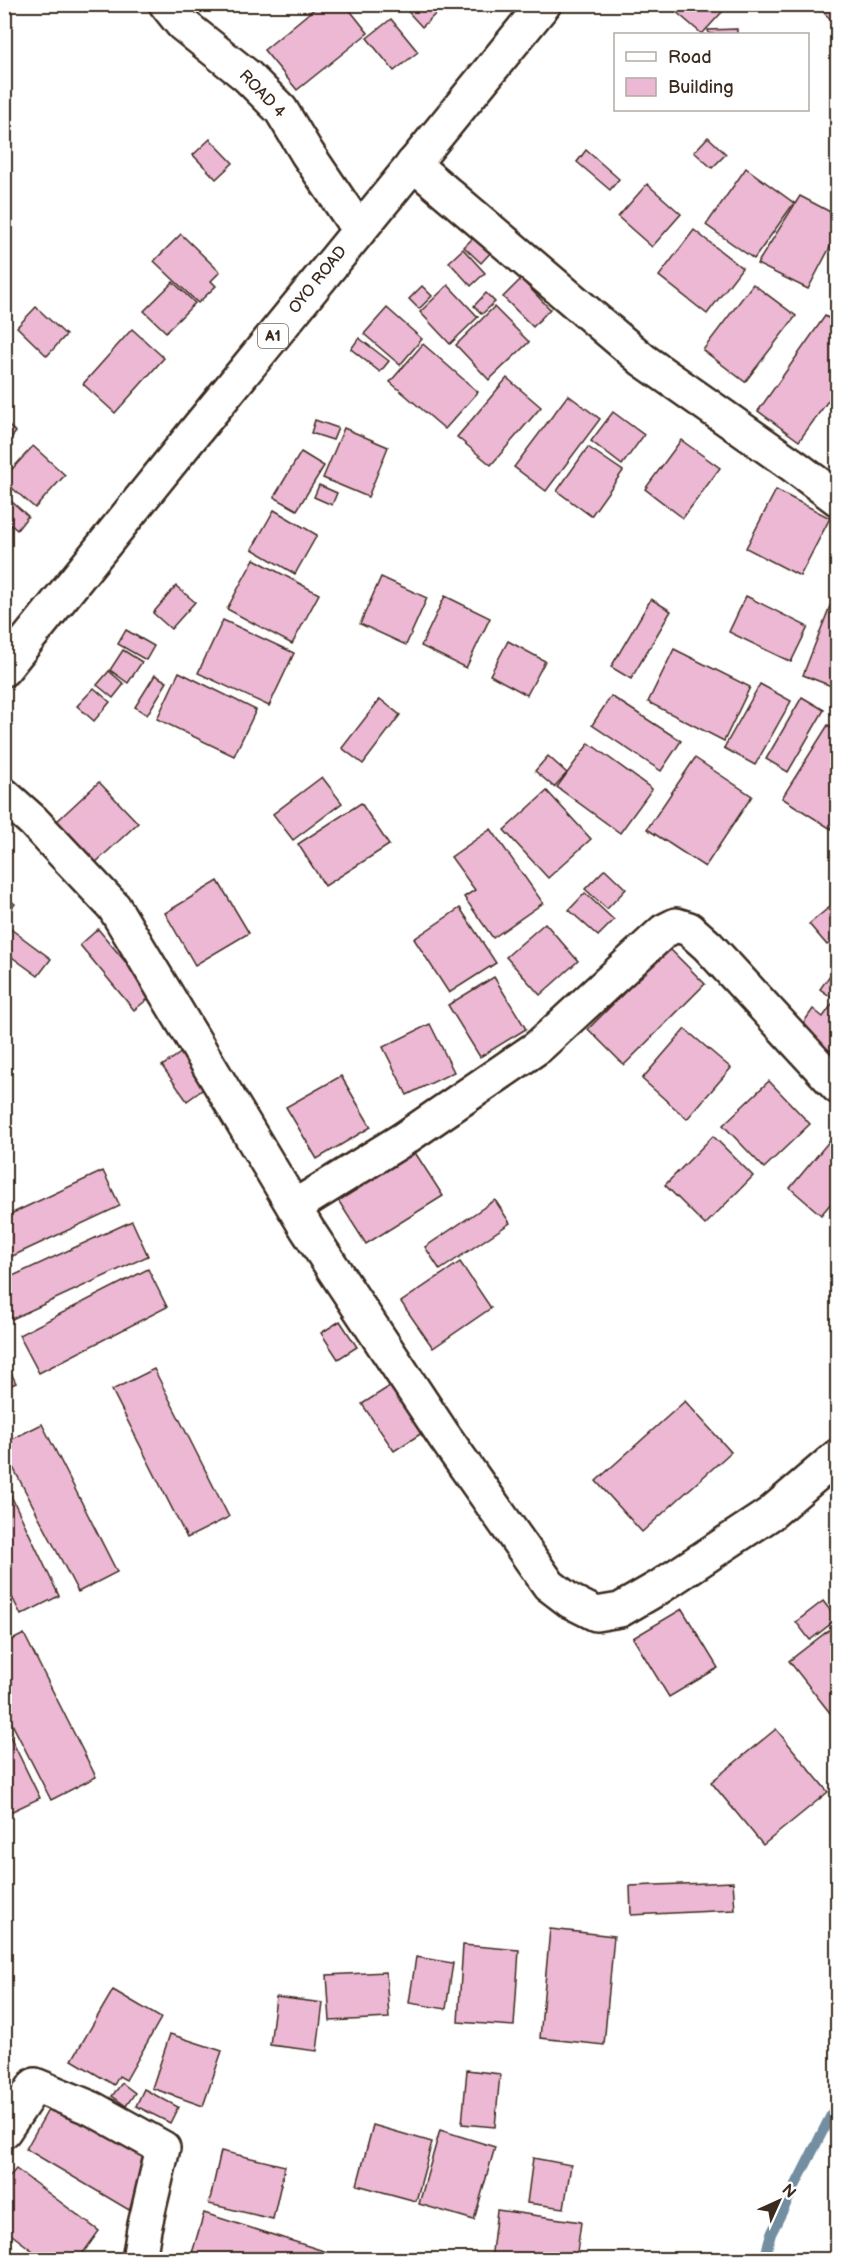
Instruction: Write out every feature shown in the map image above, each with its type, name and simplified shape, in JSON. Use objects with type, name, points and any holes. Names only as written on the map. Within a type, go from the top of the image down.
[{"type":"main road","name":"ROAD 4","points":[[166,4],[182,24],[248,76],[281,110],[359,230]]},
{"type":"main road","name":"OYO ROAD","points":[[4,669],[544,4]]},
{"type":"main road","points":[[413,164],[643,360],[837,499]]},
{"type":"main road","points":[[4,795],[33,821],[114,907],[294,1208],[444,1436],[549,1585],[570,1601],[596,1614],[620,1610],[658,1588],[770,1514],[837,1456]]},
{"type":"main road","points":[[294,1208],[402,1140],[538,1047],[664,931],[676,925],[689,929],[708,946],[837,1087]]},
{"type":"main road","points":[[6,2122],[35,2085],[93,2109],[163,2148],[139,2259]]},
{"type":"building","points":[[320,4],[345,4],[368,33],[297,90],[264,50]]},
{"type":"building","points":[[401,4],[446,4],[422,27]]},
{"type":"building","points":[[667,4],[716,4],[723,11],[701,33]]},
{"type":"building","points":[[816,4],[838,4],[838,16],[832,21]]},
{"type":"building","points":[[391,19],[418,52],[394,71],[367,38]]},
{"type":"building","points":[[737,29],[737,33],[709,33],[708,30]]},
{"type":"building","points":[[708,137],[726,154],[712,168],[694,152]]},
{"type":"building","points":[[210,139],[233,163],[216,179],[193,155]]},
{"type":"building","points":[[586,150],[619,179],[610,190],[577,162]]},
{"type":"building","points":[[746,168],[794,203],[754,259],[706,225]]},
{"type":"building","points":[[647,184],[681,214],[652,247],[618,217]]},
{"type":"building","points":[[800,196],[838,216],[838,232],[808,289],[757,264]]},
{"type":"building","points":[[694,230],[742,268],[707,314],[659,276]]},
{"type":"building","points":[[181,234],[220,272],[211,281],[216,286],[198,303],[154,261]]},
{"type":"building","points":[[477,234],[493,250],[481,263],[464,247]]},
{"type":"building","points":[[463,249],[485,273],[471,286],[449,262]]},
{"type":"building","points":[[521,279],[550,309],[533,327],[503,297]]},
{"type":"building","points":[[173,282],[195,303],[166,332],[144,311]]},
{"type":"building","points":[[753,284],[796,316],[745,382],[703,350]]},
{"type":"building","points":[[448,285],[478,317],[450,344],[420,312]]},
{"type":"building","points":[[422,286],[432,296],[419,309],[409,299]]},
{"type":"building","points":[[486,293],[495,302],[482,314],[474,306]]},
{"type":"building","points":[[36,307],[66,335],[47,356],[17,327]]},
{"type":"building","points":[[494,307],[529,342],[489,380],[456,345]]},
{"type":"building","points":[[387,308],[422,339],[400,365],[364,334]]},
{"type":"building","points":[[825,316],[838,324],[838,387],[799,441],[758,411]]},
{"type":"building","points":[[132,329],[164,358],[115,413],[83,384]]},
{"type":"building","points":[[359,338],[389,361],[380,372],[351,349]]},
{"type":"building","points":[[423,344],[478,392],[445,429],[390,382]]},
{"type":"building","points":[[507,378],[541,407],[491,465],[457,437]]},
{"type":"building","points":[[568,395],[600,419],[546,491],[514,467]]},
{"type":"building","points":[[613,412],[644,435],[622,465],[591,441]]},
{"type":"building","points":[[315,420],[338,428],[333,440],[311,433]]},
{"type":"building","points":[[4,422],[16,432],[4,446]]},
{"type":"building","points":[[344,428],[388,447],[368,497],[323,478]]},
{"type":"building","points":[[681,440],[720,468],[683,518],[645,489]]},
{"type":"building","points":[[33,446],[65,475],[35,508],[4,481],[4,478]]},
{"type":"building","points":[[588,447],[623,471],[591,516],[557,491]]},
{"type":"building","points":[[301,452],[324,466],[297,510],[274,497]]},
{"type":"building","points":[[319,485],[337,493],[332,505],[314,497]]},
{"type":"building","points":[[776,490],[830,518],[800,576],[746,548]]},
{"type":"building","points":[[11,501],[28,516],[17,530],[4,519],[4,508]]},
{"type":"building","points":[[274,510],[317,535],[295,574],[252,549]]},
{"type":"building","points":[[254,559],[319,594],[292,644],[227,609]]},
{"type":"building","points":[[381,577],[427,598],[406,645],[360,624]]},
{"type":"building","points":[[176,586],[195,602],[171,629],[153,613]]},
{"type":"building","points":[[445,596],[490,618],[466,668],[421,646]]},
{"type":"building","points":[[746,596],[808,627],[791,662],[729,632]]},
{"type":"building","points":[[651,599],[671,611],[631,679],[611,667]]},
{"type":"building","points":[[830,606],[838,609],[838,679],[834,687],[803,675]]},
{"type":"building","points":[[223,620],[294,653],[269,706],[198,673]]},
{"type":"building","points":[[126,630],[154,646],[146,660],[118,644]]},
{"type":"building","points":[[508,641],[545,661],[527,695],[490,675]]},
{"type":"building","points":[[674,649],[750,687],[724,741],[648,702]]},
{"type":"building","points":[[123,650],[142,662],[128,683],[110,670]]},
{"type":"building","points":[[109,671],[124,684],[113,698],[97,685]]},
{"type":"building","points":[[179,672],[256,710],[234,756],[157,719]]},
{"type":"building","points":[[155,675],[167,682],[147,715],[135,707]]},
{"type":"building","points":[[760,684],[791,701],[755,765],[724,748]]},
{"type":"building","points":[[94,688],[110,702],[94,721],[77,706]]},
{"type":"building","points":[[611,696],[681,741],[661,771],[592,725]]},
{"type":"building","points":[[802,697],[824,710],[788,772],[766,759]]},
{"type":"building","points":[[380,699],[400,715],[363,764],[342,748]]},
{"type":"building","points":[[828,725],[838,731],[838,818],[831,829],[782,798]]},
{"type":"building","points":[[589,743],[652,789],[620,833],[557,787]]},
{"type":"building","points":[[548,756],[567,773],[554,787],[535,771]]},
{"type":"building","points":[[695,758],[752,796],[705,867],[647,829]]},
{"type":"building","points":[[322,777],[342,803],[293,840],[273,814]]},
{"type":"building","points":[[99,782],[138,823],[93,865],[55,823]]},
{"type":"building","points":[[547,791],[591,839],[548,878],[504,830]]},
{"type":"building","points":[[361,803],[389,845],[325,886],[298,844]]},
{"type":"building","points":[[491,829],[543,903],[493,938],[464,897],[475,890],[451,857]]},
{"type":"building","points":[[605,869],[626,889],[607,909],[585,889]]},
{"type":"building","points":[[218,881],[249,933],[195,965],[165,913]]},
{"type":"building","points":[[585,893],[614,920],[598,936],[569,910]]},
{"type":"building","points":[[4,895],[15,904],[4,916]]},
{"type":"building","points":[[838,900],[838,937],[827,945],[809,924]]},
{"type":"building","points":[[460,908],[496,963],[449,993],[414,939]]},
{"type":"building","points":[[545,923],[578,961],[540,995],[506,957]]},
{"type":"building","points":[[8,927],[51,959],[38,976],[9,955],[4,961],[4,932]]},
{"type":"building","points":[[98,929],[153,995],[134,1010],[80,945]]},
{"type":"building","points":[[669,948],[705,984],[624,1065],[588,1029]]},
{"type":"building","points":[[838,964],[838,1056],[799,1029],[813,1009],[823,1017],[835,1000],[820,989]]},
{"type":"building","points":[[494,977],[526,1029],[480,1057],[448,1005]]},
{"type":"building","points":[[430,1024],[454,1072],[407,1095],[383,1047]]},
{"type":"building","points":[[685,1029],[731,1068],[687,1119],[642,1079]]},
{"type":"building","points":[[182,1052],[206,1087],[187,1101],[162,1066]]},
{"type":"building","points":[[341,1076],[371,1127],[317,1159],[286,1107]]},
{"type":"building","points":[[769,1081],[810,1124],[764,1168],[723,1125]]},
{"type":"building","points":[[836,1133],[838,1135],[838,1195],[821,1215],[790,1188]]},
{"type":"building","points":[[713,1136],[753,1176],[705,1225],[665,1185]]},
{"type":"building","points":[[414,1151],[443,1196],[366,1244],[338,1200]]},
{"type":"building","points":[[103,1171],[120,1206],[4,1260],[4,1217]]},
{"type":"building","points":[[495,1200],[510,1223],[440,1270],[425,1247]]},
{"type":"building","points":[[132,1221],[148,1256],[12,1319],[4,1303],[4,1280]]},
{"type":"building","points":[[460,1262],[491,1308],[433,1348],[401,1302]]},
{"type":"building","points":[[148,1269],[167,1307],[39,1373],[19,1335]]},
{"type":"building","points":[[340,1321],[357,1347],[338,1359],[321,1333]]},
{"type":"building","points":[[4,1358],[16,1383],[4,1388]]},
{"type":"building","points":[[154,1369],[229,1517],[187,1538],[112,1390]]},
{"type":"building","points":[[390,1386],[422,1433],[394,1451],[362,1404]]},
{"type":"building","points":[[685,1401],[731,1452],[642,1532],[596,1481]]},
{"type":"building","points":[[42,1424],[117,1572],[78,1592],[4,1450],[4,1443]]},
{"type":"building","points":[[4,1481],[59,1596],[21,1615],[4,1581]]},
{"type":"building","points":[[823,1601],[837,1619],[810,1640],[796,1622]]},
{"type":"building","points":[[682,1609],[718,1668],[669,1697],[633,1638]]},
{"type":"building","points":[[838,1623],[838,1723],[789,1661]]},
{"type":"building","points":[[24,1634],[96,1777],[51,1800],[4,1708],[4,1644]]},
{"type":"building","points":[[4,1724],[40,1798],[4,1815]]},
{"type":"building","points":[[776,1729],[828,1792],[763,1845],[711,1782]]},
{"type":"building","points":[[733,1882],[735,1910],[631,1915],[630,1886]]},
{"type":"building","points":[[550,1929],[614,1936],[604,2045],[540,2038]]},
{"type":"building","points":[[463,1945],[519,1950],[514,2026],[458,2022]]},
{"type":"building","points":[[416,1957],[453,1963],[446,2009],[409,2003]]},
{"type":"building","points":[[386,1972],[389,2018],[330,2021],[327,1975]]},
{"type":"building","points":[[113,1990],[161,2018],[126,2080],[119,2076],[114,2085],[72,2060]]},
{"type":"building","points":[[276,1997],[323,2003],[317,2051],[270,2045]]},
{"type":"building","points":[[170,2034],[222,2051],[203,2106],[152,2088]]},
{"type":"building","points":[[467,2070],[500,2074],[495,2127],[462,2124]]},
{"type":"building","points":[[122,2083],[135,2093],[126,2106],[112,2096]]},
{"type":"building","points":[[144,2089],[178,2107],[170,2123],[136,2106]]},
{"type":"building","points":[[52,2103],[156,2163],[129,2210],[26,2149]]},
{"type":"building","points":[[373,2125],[432,2142],[416,2201],[357,2185]]},
{"type":"building","points":[[440,2130],[495,2147],[474,2220],[419,2204]]},
{"type":"building","points":[[221,2151],[285,2166],[273,2219],[209,2204]]},
{"type":"building","points":[[533,2158],[571,2165],[564,2208],[527,2203]]},
{"type":"building","points":[[16,2169],[99,2231],[78,2260],[45,2260],[4,2229],[4,2183]]},
{"type":"building","points":[[497,2210],[581,2222],[576,2260],[491,2260]]},
{"type":"building","points":[[204,2213],[327,2252],[325,2260],[190,2260]]},
{"type":"waterway","points":[[764,2260],[771,2234],[838,2101]]}]
